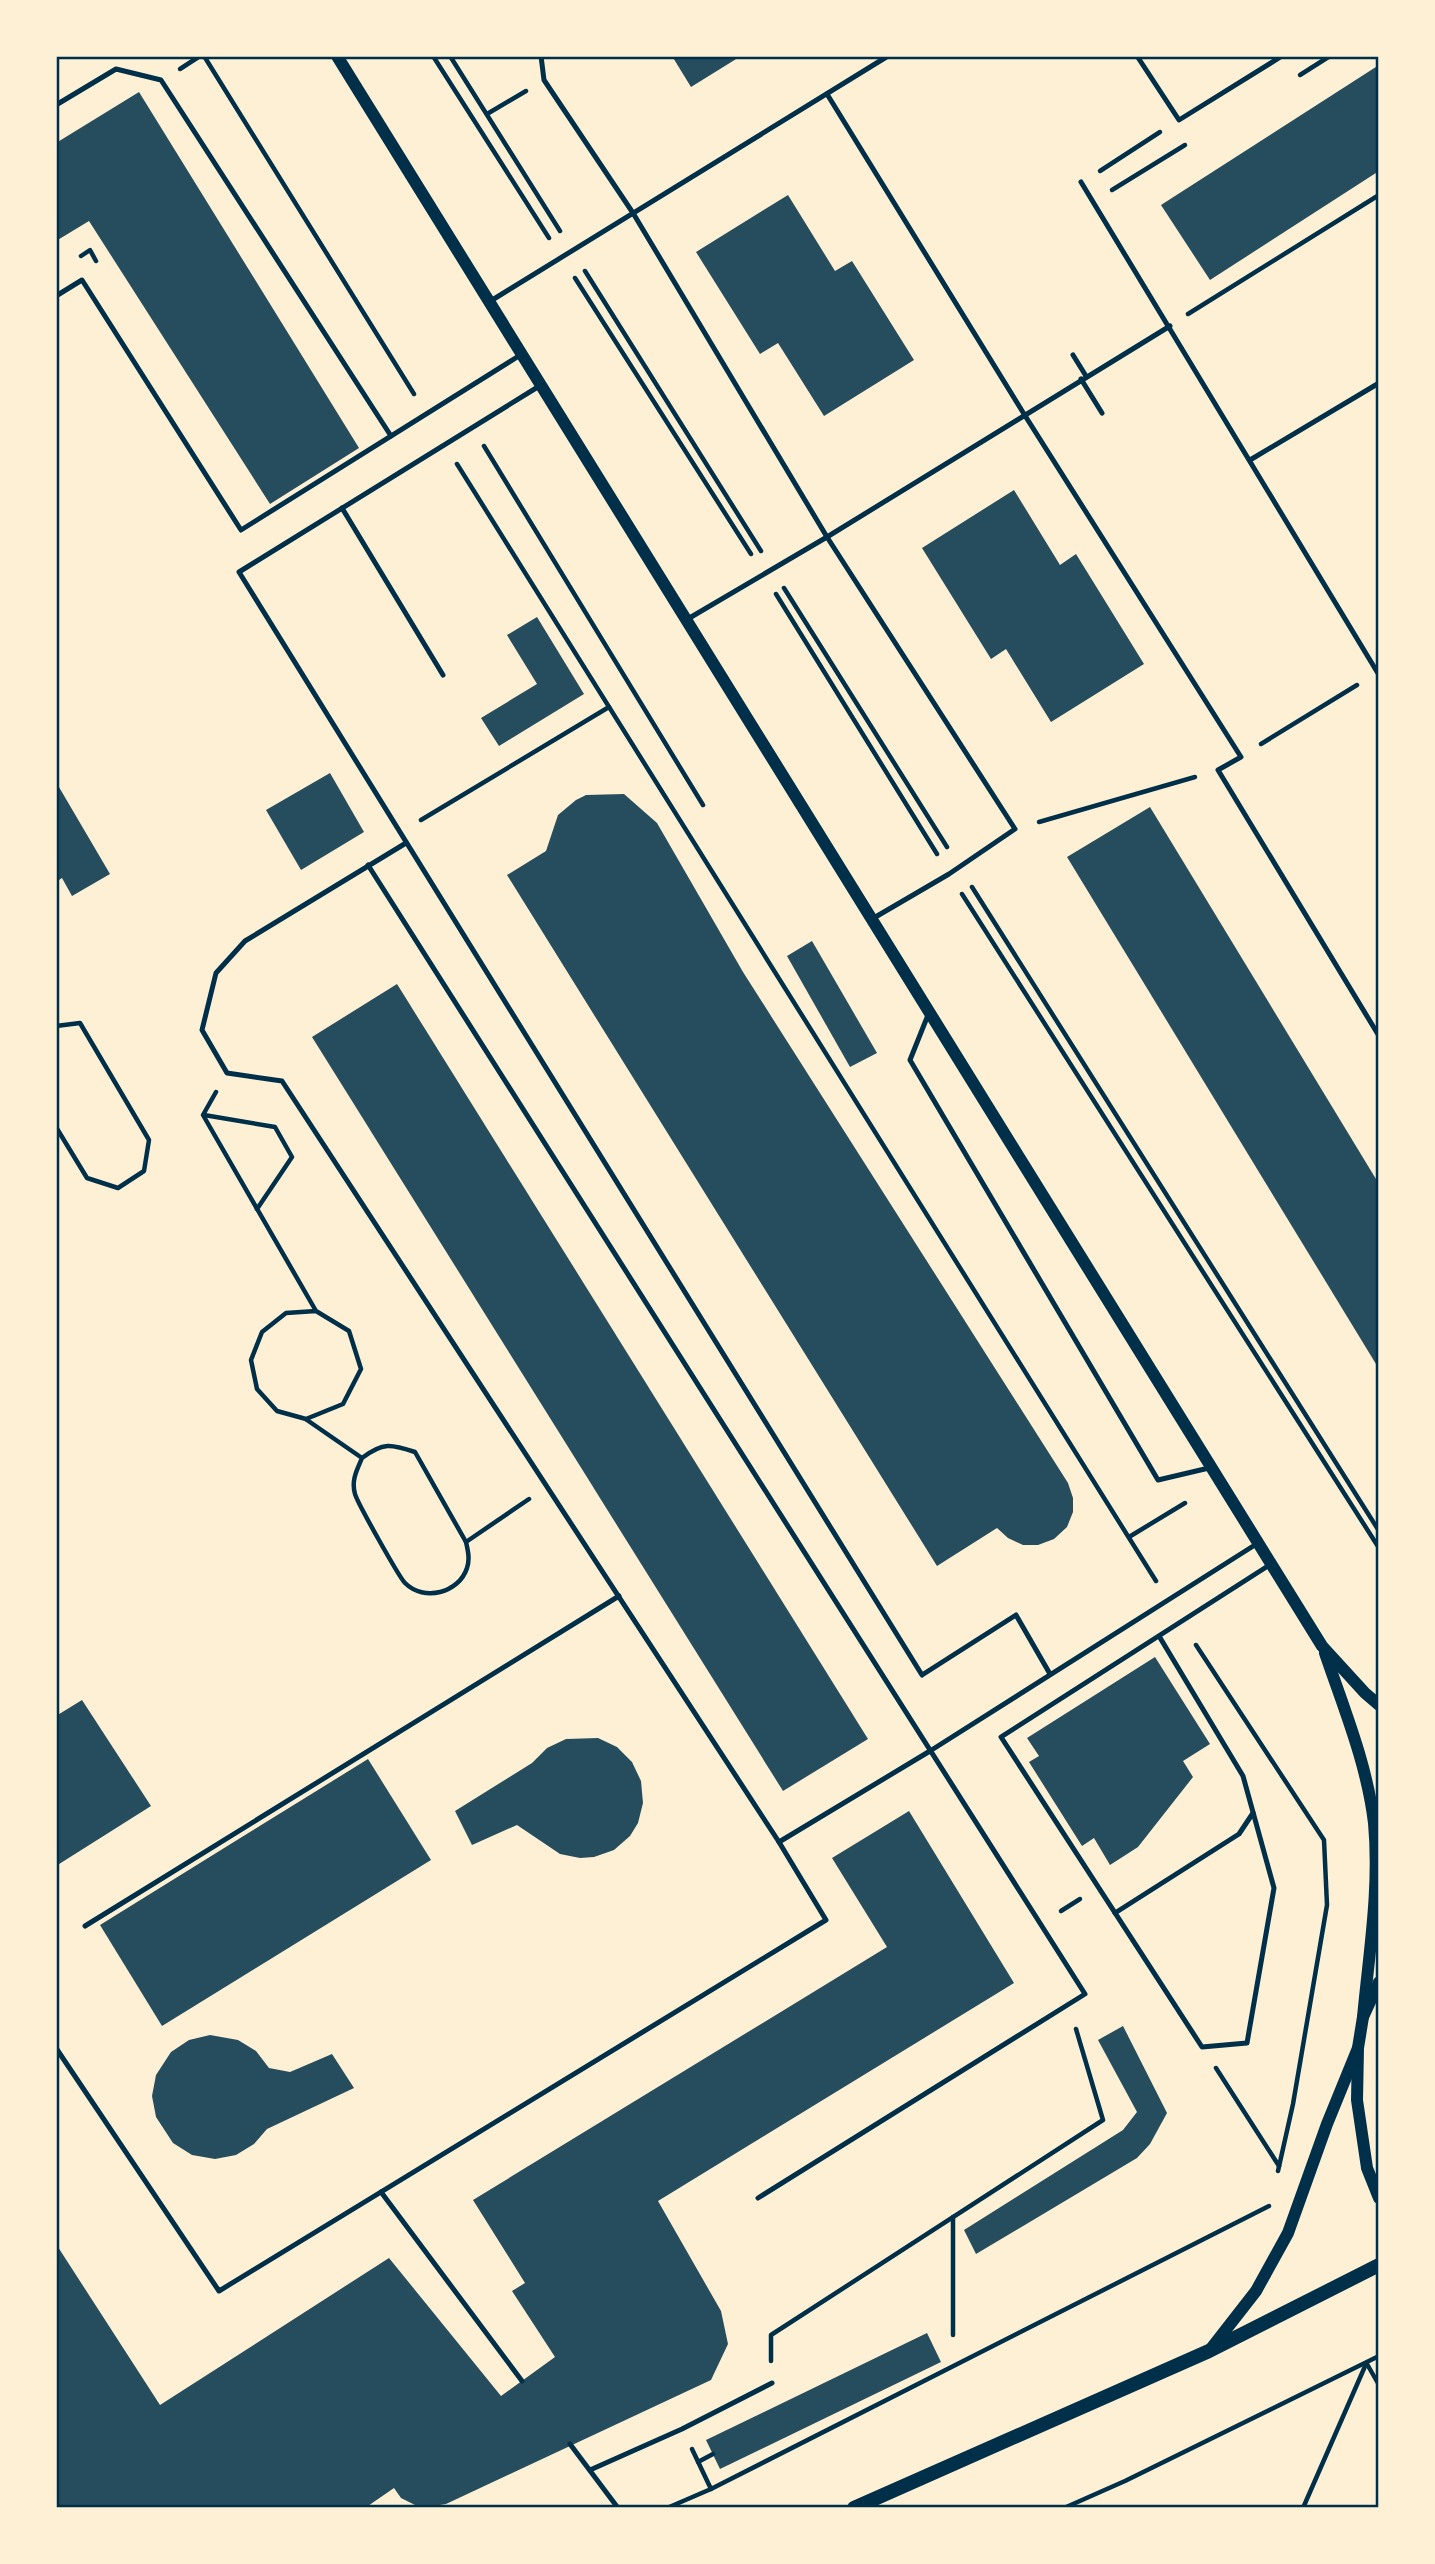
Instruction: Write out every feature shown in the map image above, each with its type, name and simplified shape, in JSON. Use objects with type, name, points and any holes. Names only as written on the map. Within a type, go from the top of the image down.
[{"type":"main road","points":[[853,2508],[947,2469],[1209,2351],[1379,2265]]},
{"type":"street","points":[[337,56],[1322,1646],[1379,1705]]},
{"type":"street","points":[[1322,1646],[1355,1737],[1374,1822],[1376,1872],[1358,2048],[1357,2100],[1360,2137],[1367,2168],[1379,2198]]},
{"type":"street","points":[[1363,2017],[1379,1982]]},
{"type":"street","points":[[1209,2351],[1256,2291],[1288,2233],[1358,2048]]},
{"type":"lane","points":[[541,56],[544,80],[633,213],[827,537],[1015,829],[949,874],[872,919]]},
{"type":"lane","points":[[489,302],[888,56]]},
{"type":"lane","points":[[1137,56],[1179,120],[1282,56]]},
{"type":"lane","points":[[56,105],[116,69],[161,80],[391,436]]},
{"type":"lane","points":[[827,94],[1024,414],[1241,757],[1218,770],[1379,1036]]},
{"type":"lane","points":[[1081,183],[1378,673]]},
{"type":"lane","points":[[56,296],[82,280],[241,530],[522,354]]},
{"type":"lane","points":[[686,620],[827,537],[1170,326]]},
{"type":"lane","points":[[1073,355],[1102,413]]},
{"type":"lane","points":[[1250,460],[1379,383]]},
{"type":"lane","points":[[541,385],[239,572],[922,1675],[1016,1615],[1050,1674]]},
{"type":"lane","points":[[342,508],[443,675]]},
{"type":"lane","points":[[56,2048],[219,2291],[826,1920],[779,1842],[282,1081],[227,1073],[202,1030],[216,972],[245,941],[406,843]]},
{"type":"lane","points":[[368,865],[1085,1994],[758,2198]]},
{"type":"lane","points":[[930,1012],[910,1060],[1158,1480],[1212,1467]]},
{"type":"lane","points":[[779,1842],[930,1751],[1258,1543]]},
{"type":"lane","points":[[1159,1636],[1243,1776],[1274,1888],[1247,2043],[1202,2047],[1001,1737],[1271,1564]]},
{"type":"lane","points":[[85,1926],[618,1597]]},
{"type":"lane","points":[[1115,1913],[1239,1834],[1253,1813]]},
{"type":"lane","points":[[381,2192],[522,2381]]},
{"type":"lane","points":[[590,2470],[682,2429],[772,2383]]},
{"type":"lane","points":[[570,2444],[618,2508]]},
{"type":"path","points":[[204,56],[426,414]]},
{"type":"path","points":[[433,56],[763,573],[949,874],[1379,1548]]},
{"type":"path","points":[[450,56],[1379,1531]]},
{"type":"path","points":[[487,114],[544,80]]},
{"type":"path","points":[[1081,183],[1179,120]]},
{"type":"path","points":[[1170,326],[1379,195]]},
{"type":"path","points":[[79,257],[90,250],[97,262]]},
{"type":"path","points":[[473,427],[703,805]]},
{"type":"path","points":[[445,444],[1167,1600]]},
{"type":"path","points":[[1241,757],[1378,673]]},
{"type":"path","points":[[423,817],[609,707]]},
{"type":"path","points":[[1015,829],[1218,770]]},
{"type":"path","points":[[56,1026],[79,1024],[149,1140],[144,1171],[118,1188],[87,1178],[56,1127]]},
{"type":"path","points":[[203,1115],[227,1073]]},
{"type":"path","points":[[203,1115],[316,1311],[349,1331],[360,1369],[343,1404],[306,1419]]},
{"type":"path","points":[[203,1115],[275,1127],[281,1137],[292,1157],[257,1209]]},
{"type":"path","points":[[316,1311],[286,1313],[262,1332],[251,1360],[257,1389],[277,1411],[306,1419],[362,1458]]},
{"type":"path","points":[[391,1444],[415,1452],[466,1542],[468,1566],[464,1576],[449,1590],[422,1592],[405,1583],[355,1494],[354,1477],[362,1458],[374,1449],[391,1444]]},
{"type":"path","points":[[466,1542],[547,1487]]},
{"type":"path","points":[[1129,1538],[1185,1503]]},
{"type":"path","points":[[1040,1924],[1099,1888]]},
{"type":"path","points":[[771,2336],[1103,2120],[1068,2005]]},
{"type":"path","points":[[1202,2047],[1279,2166]]},
{"type":"path","points":[[667,2508],[1270,2205]]},
{"type":"path","points":[[953,2217],[953,2335]]},
{"type":"path","points":[[1064,2508],[1125,2482],[1379,2357]]},
{"type":"path","points":[[1367,2363],[1379,2385]]},
{"type":"path","points":[[1303,2508],[1367,2363]]},
{"type":"path","points":[[682,2429],[711,2488]]},
{"type":"path","points":[[698,2462],[713,2455]]},
{"type":"building","points":[[672,56],[741,56],[691,87]]},
{"type":"building","points":[[1379,65],[1379,171],[1210,280],[1161,205]]},
{"type":"building","points":[[139,92],[359,448],[270,504],[89,221],[56,241],[56,143]]},
{"type":"building","points":[[788,195],[835,271],[852,261],[914,360],[824,416],[778,343],[760,354],[696,252]]},
{"type":"building","points":[[1014,490],[1060,565],[1076,554],[1144,664],[1051,722],[1006,649],[991,659],[922,548]]},
{"type":"building","points":[[537,617],[584,694],[499,746],[481,718],[537,684],[507,635]]},
{"type":"building","points":[[330,773],[364,832],[301,870],[266,810]]},
{"type":"building","points":[[56,782],[110,874],[72,896],[62,878],[56,882]]},
{"type":"building","points":[[624,794],[657,823],[743,972],[1068,1483],[1073,1498],[1073,1512],[1067,1527],[1054,1539],[1038,1545],[1023,1545],[1008,1538],[997,1528],[937,1566],[507,875],[546,851],[558,815],[576,800],[586,795]]},
{"type":"building","points":[[1150,807],[1379,1184],[1379,1369],[1067,857]]},
{"type":"building","points":[[812,941],[877,1053],[850,1067],[787,956]]},
{"type":"building","points":[[397,984],[868,1739],[783,1791],[312,1037]]},
{"type":"building","points":[[1155,1657],[1210,1744],[1183,1761],[1193,1777],[1138,1847],[1110,1865],[1094,1838],[1082,1846],[1029,1762],[1039,1756],[1027,1738]]},
{"type":"building","points":[[82,1700],[151,1806],[56,1866],[56,1716]]},
{"type":"building","points":[[598,1738],[617,1747],[632,1762],[641,1781],[643,1803],[638,1823],[630,1836],[614,1850],[594,1857],[580,1858],[560,1854],[517,1825],[472,1845],[455,1811],[532,1763],[547,1748],[566,1739]]},
{"type":"building","points":[[368,1759],[431,1860],[162,2026],[100,1925]]},
{"type":"building","points":[[909,1811],[1014,1983],[658,2201],[721,2311],[728,2344],[711,2380],[446,2504],[421,2508],[401,2498],[394,2488],[365,2508],[56,2508],[56,2244],[160,2405],[389,2258],[501,2396],[555,2357],[512,2291],[525,2283],[473,2200],[887,1947],[832,1858]]},
{"type":"building","points":[[1123,2026],[1167,2113],[1150,2144],[1137,2158],[976,2254],[964,2230],[1123,2130],[1137,2112],[1098,2040]]},
{"type":"building","points":[[210,2035],[238,2040],[256,2051],[269,2068],[290,2072],[332,2054],[354,2088],[267,2129],[254,2144],[236,2155],[215,2159],[192,2155],[173,2143],[156,2117],[152,2096],[156,2075],[171,2052],[189,2040]]},
{"type":"building","points":[[927,2333],[941,2362],[720,2469],[706,2440]]}]
